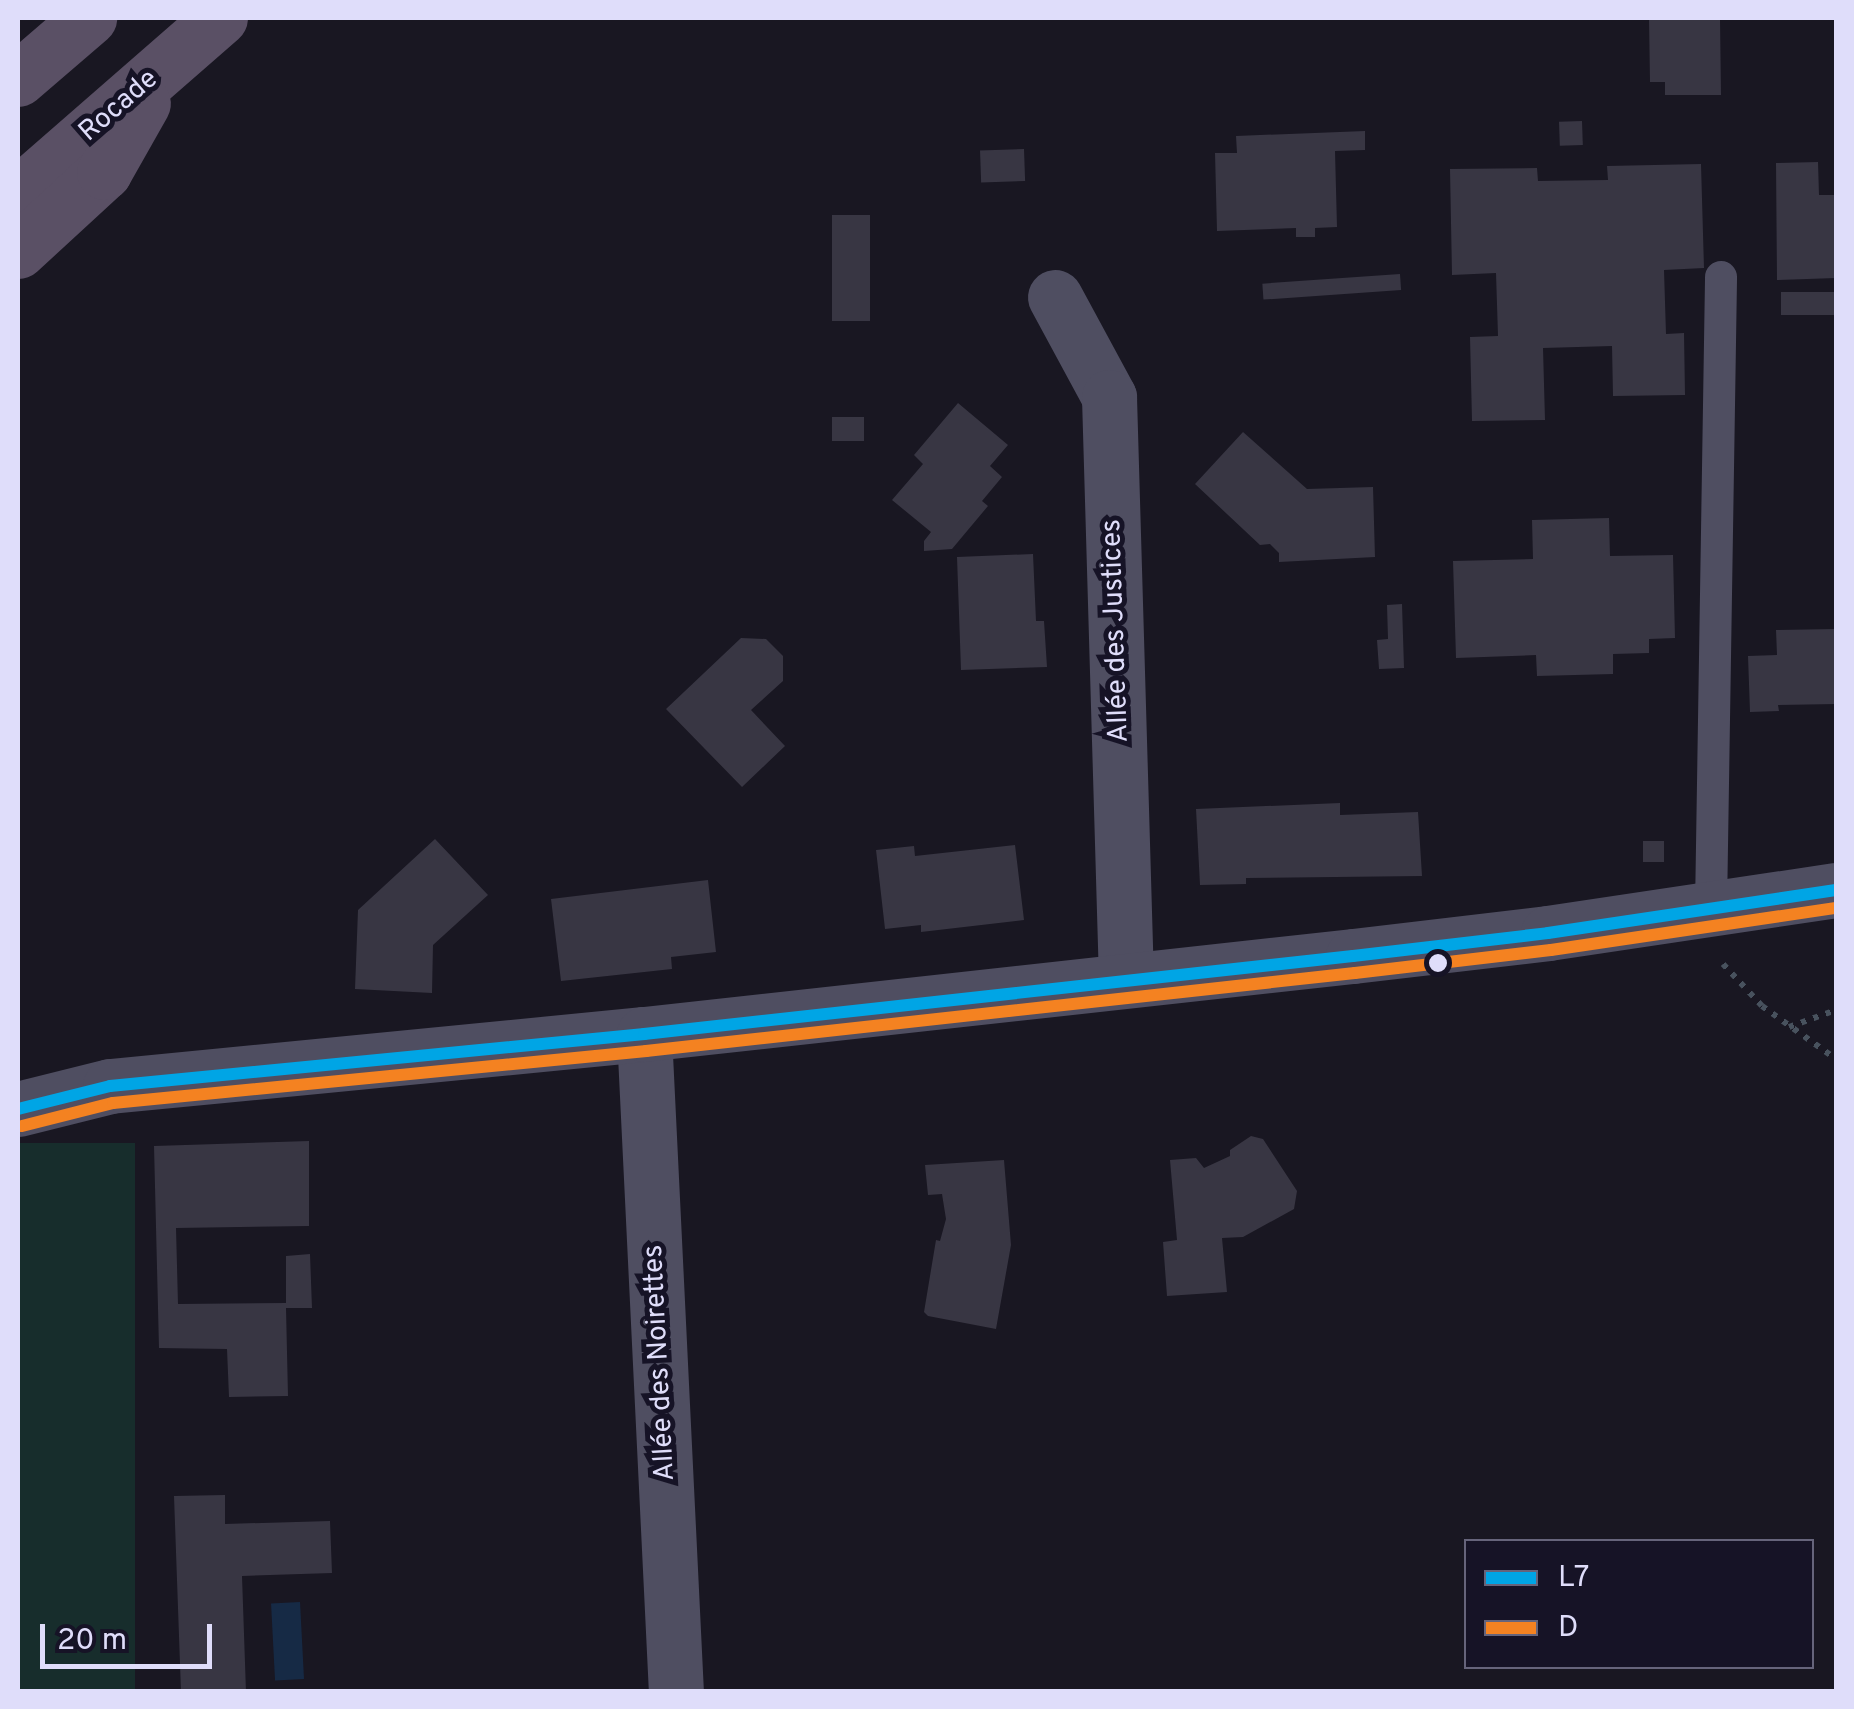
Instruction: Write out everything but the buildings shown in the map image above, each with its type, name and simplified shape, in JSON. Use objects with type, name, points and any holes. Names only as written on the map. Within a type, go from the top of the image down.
[{"type":"highway","name":"Rocade","points":[[18,194],[220,18]]},
{"type":"highway","points":[[18,49],[79,26]]},
{"type":"highway","points":[[18,79],[79,26]]},
{"type":"highway","points":[[18,251],[104,172],[163,67]]},
{"type":"street","name":"Allée des Justices","points":[[1054,296],[1109,397],[1126,980]]},
{"type":"street","points":[[18,1109],[110,1086],[644,1034],[1548,933],[1836,890]]},
{"type":"street","name":"Allée des Noirettes","points":[[644,1034],[676,1692]]},
{"type":"lane","points":[[1699,911],[1721,277]]},
{"type":"path","points":[[1699,911],[1738,985],[1836,1058]]},
{"type":"path","points":[[1789,1026],[1836,1010]]},
{"type":"green space","points":[[18,1143],[135,1143],[135,1691],[18,1691]]},
{"type":"water","points":[[300,1602],[304,1679],[275,1680],[271,1604]]},
{"type":"transit line","name":"L7","points":[[18,1109],[110,1086],[644,1034],[1353,956],[1548,933],[1836,890]]},
{"type":"transit line","name":"D","points":[[22,1126],[113,1103],[646,1051],[1355,973],[1551,950],[1836,908]]}]
